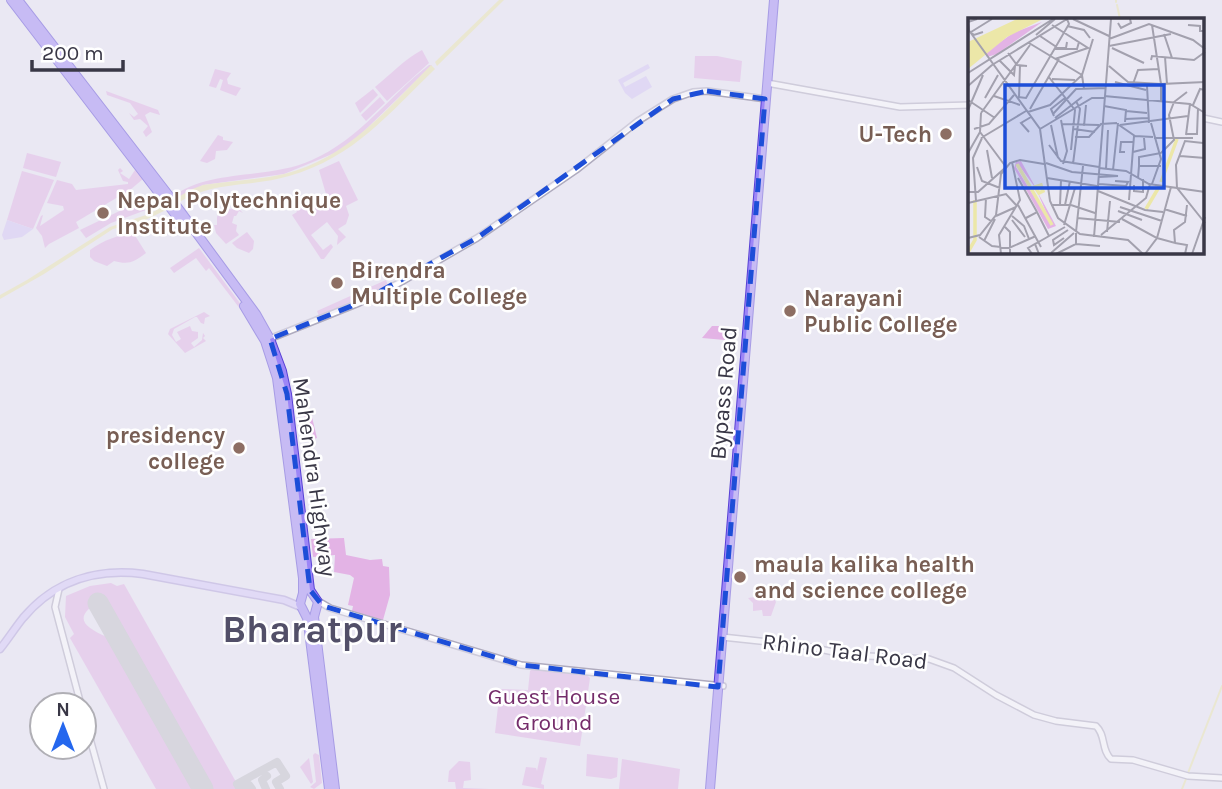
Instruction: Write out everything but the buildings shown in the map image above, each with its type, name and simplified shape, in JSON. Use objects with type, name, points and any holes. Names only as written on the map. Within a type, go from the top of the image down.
[{"type":"highway","name":"Mahendra Highway","points":[[11,0],[172,205]]},
{"type":"highway","name":"Mahendra Highway","points":[[18,0],[244,306],[267,340],[282,371],[310,587],[316,604],[335,789]]},
{"type":"highway","name":"Bypass Road","points":[[713,789],[776,0]]},
{"type":"highway","name":"Mahendra Highway","points":[[267,340],[283,416],[303,578],[302,603],[309,631],[329,789]]},
{"type":"highway","points":[[308,595],[316,604],[307,612],[302,603],[308,595]]},
{"type":"main road","points":[[0,649],[39,600],[60,586],[92,575],[129,572],[302,603]]},
{"type":"street","points":[[769,84],[890,106],[923,108],[968,105]]},
{"type":"street","points":[[267,340],[359,303],[477,238],[576,170],[638,121],[673,99],[693,92],[707,91],[767,99]]},
{"type":"street","points":[[1204,118],[1222,122]]},
{"type":"street","points":[[60,586],[55,597],[55,607],[77,691]]},
{"type":"street","points":[[316,604],[521,665],[721,687]]},
{"type":"street","name":"Rhino Taal Road","points":[[725,637],[795,645],[836,654],[935,660],[1034,715],[1096,726],[1100,730],[1105,751],[1111,759],[1133,760],[1184,775],[1222,778]]},
{"type":"street","points":[[96,761],[104,789]]},
{"type":"highlighted area","points":[[707,91],[765,99],[718,687],[521,665],[323,606],[310,590],[287,394],[270,339],[359,303],[477,238],[673,99]]},
{"type":"green space","points":[[422,50],[429,63],[387,101],[375,87]]},
{"type":"green space","points":[[695,56],[717,56],[742,61],[740,82],[694,78]]},
{"type":"green space","points":[[432,65],[342,150],[284,174],[203,185],[171,202],[172,197],[203,182],[295,166],[329,151],[360,129]]},
{"type":"green space","points":[[215,69],[231,73],[227,79],[228,84],[241,88],[236,96],[220,90],[223,80],[220,79],[216,88],[209,86]]},
{"type":"green space","points":[[373,89],[378,95],[360,113],[355,103]]},
{"type":"green space","points":[[106,91],[158,110],[160,115],[150,112],[145,115],[152,132],[146,137],[143,132],[148,126],[140,119],[134,120],[129,113],[134,117],[138,114],[130,103],[107,95]]},
{"type":"green space","points":[[380,97],[385,103],[366,121],[361,115]]},
{"type":"green space","points":[[218,135],[223,137],[223,140],[233,142],[227,150],[216,151],[215,159],[207,163],[200,161]]},
{"type":"green space","points":[[27,153],[61,162],[56,177],[23,168]]},
{"type":"green space","points":[[339,161],[358,200],[346,206],[349,215],[346,224],[338,229],[346,237],[337,245],[338,236],[327,222],[311,235],[323,250],[331,244],[333,247],[324,259],[321,259],[292,215],[297,212],[293,203],[308,196],[317,198],[326,194],[319,170]]},
{"type":"green space","points":[[120,168],[123,171],[120,173],[129,179],[135,170],[143,179],[124,195],[127,199],[118,197],[76,222],[79,228],[45,248],[42,236],[36,228],[41,216],[43,215],[40,226],[64,210],[63,206],[47,203],[57,180],[72,184],[76,190],[128,184],[123,181],[118,170]]},
{"type":"green space","points":[[22,171],[54,180],[33,229],[7,220]]},
{"type":"green space","points":[[130,206],[146,210],[111,223],[86,238],[80,230]]},
{"type":"green space","points":[[238,208],[243,213],[239,211],[232,223],[237,225],[236,231],[239,235],[226,244],[216,233],[214,225],[217,225],[221,210]]},
{"type":"green space","points":[[247,232],[254,241],[253,249],[249,253],[232,243]]},
{"type":"green space","points":[[134,234],[146,253],[135,261],[114,261],[107,266],[90,257],[90,250],[100,243]]},
{"type":"green space","points":[[199,248],[248,314],[244,314],[209,268],[206,271],[196,258],[174,273],[170,268]]},
{"type":"green space","points":[[386,280],[388,286],[345,307],[319,316],[317,311]]},
{"type":"green space","points":[[204,312],[210,316],[205,318],[204,324],[195,317],[174,329],[172,335],[176,342],[181,339],[177,332],[190,326],[192,331],[198,332],[198,338],[191,343],[194,347],[202,340],[203,333],[205,336],[203,338],[206,341],[185,353],[168,334],[170,329]]},
{"type":"green space","points":[[712,326],[726,326],[725,340],[702,338]]},
{"type":"green space","points":[[311,413],[317,438],[308,441],[304,431],[312,430],[312,426],[307,424],[304,415]]},
{"type":"green space","points":[[344,538],[346,555],[370,560],[382,559],[383,566],[389,567],[390,595],[383,620],[352,611],[353,606],[348,605],[354,578],[334,572],[335,555],[313,557],[311,539]]},
{"type":"green space","points":[[111,583],[117,586],[124,584],[240,789],[209,789],[102,600],[87,611],[84,616],[86,625],[107,637],[193,789],[156,789],[70,638],[74,634],[65,617],[66,596],[90,586]]},
{"type":"green space","points":[[759,593],[771,593],[776,602],[771,616],[763,616],[762,610],[753,611],[753,603],[748,598]]},
{"type":"green space","name":"Guest House Ground","points":[[532,669],[587,675],[590,678],[580,746],[495,733],[500,689],[528,690]]},
{"type":"green space","points":[[315,753],[319,755],[322,783],[314,789],[310,787],[316,782]]},
{"type":"green space","points":[[587,754],[618,758],[617,777],[611,779],[586,776]]},
{"type":"green space","points":[[540,757],[547,758],[541,784],[544,789],[522,785],[526,767],[536,768],[537,771]]},
{"type":"green space","points":[[309,758],[313,782],[311,784],[300,767]]},
{"type":"green space","points":[[622,759],[680,769],[678,789],[619,789]]},
{"type":"green space","points":[[459,761],[470,762],[471,780],[464,781],[463,788],[489,789],[456,789],[455,782],[448,782],[449,771]]},
{"type":"sand","points":[[648,64],[650,68],[623,83],[625,87],[646,76],[652,87],[632,99],[618,80]]},
{"type":"sand","points":[[7,220],[33,229],[22,237],[4,240],[2,235]]},
{"type":"shaded area","points":[[499,0],[504,0],[437,66],[435,62]]},
{"type":"shaded area","points":[[431,65],[435,69],[386,118],[333,158],[289,176],[216,188],[175,205],[172,201],[203,185],[284,174],[327,157],[365,130]]},
{"type":"shaded area","points":[[166,205],[168,209],[141,222],[113,229],[0,299],[0,295],[110,227],[149,214]]},
{"type":"waterway","points":[[1117,5],[1120,18]]},
{"type":"waterway","points":[[1188,773],[1222,686]]},
{"type":"waterway","points":[[1182,789],[1186,779]]},
{"type":"taxiway","points":[[240,789],[237,784],[277,762],[286,776],[276,782],[280,789]]},
{"type":"taxiway","points":[[266,789],[262,780],[267,776]]},
{"type":"taxiway","points":[[246,787],[249,785],[252,789]]},
{"type":"runway","points":[[98,603],[203,789]]},
{"type":"place","name":"U-Tech","points":[[946,134]]},
{"type":"place","name":"Nepal Polytechnique Institute","points":[[103,213]]},
{"type":"place","name":"Birendra Multiple College","points":[[337,283]]},
{"type":"place","name":"Narayani Public College","points":[[790,311]]},
{"type":"place","name":"presidency college","points":[[239,448]]},
{"type":"place","name":"maula kalika health and science college","points":[[740,577]]},
{"type":"district","name":"Bharatpur","points":[[312,629]]}]
